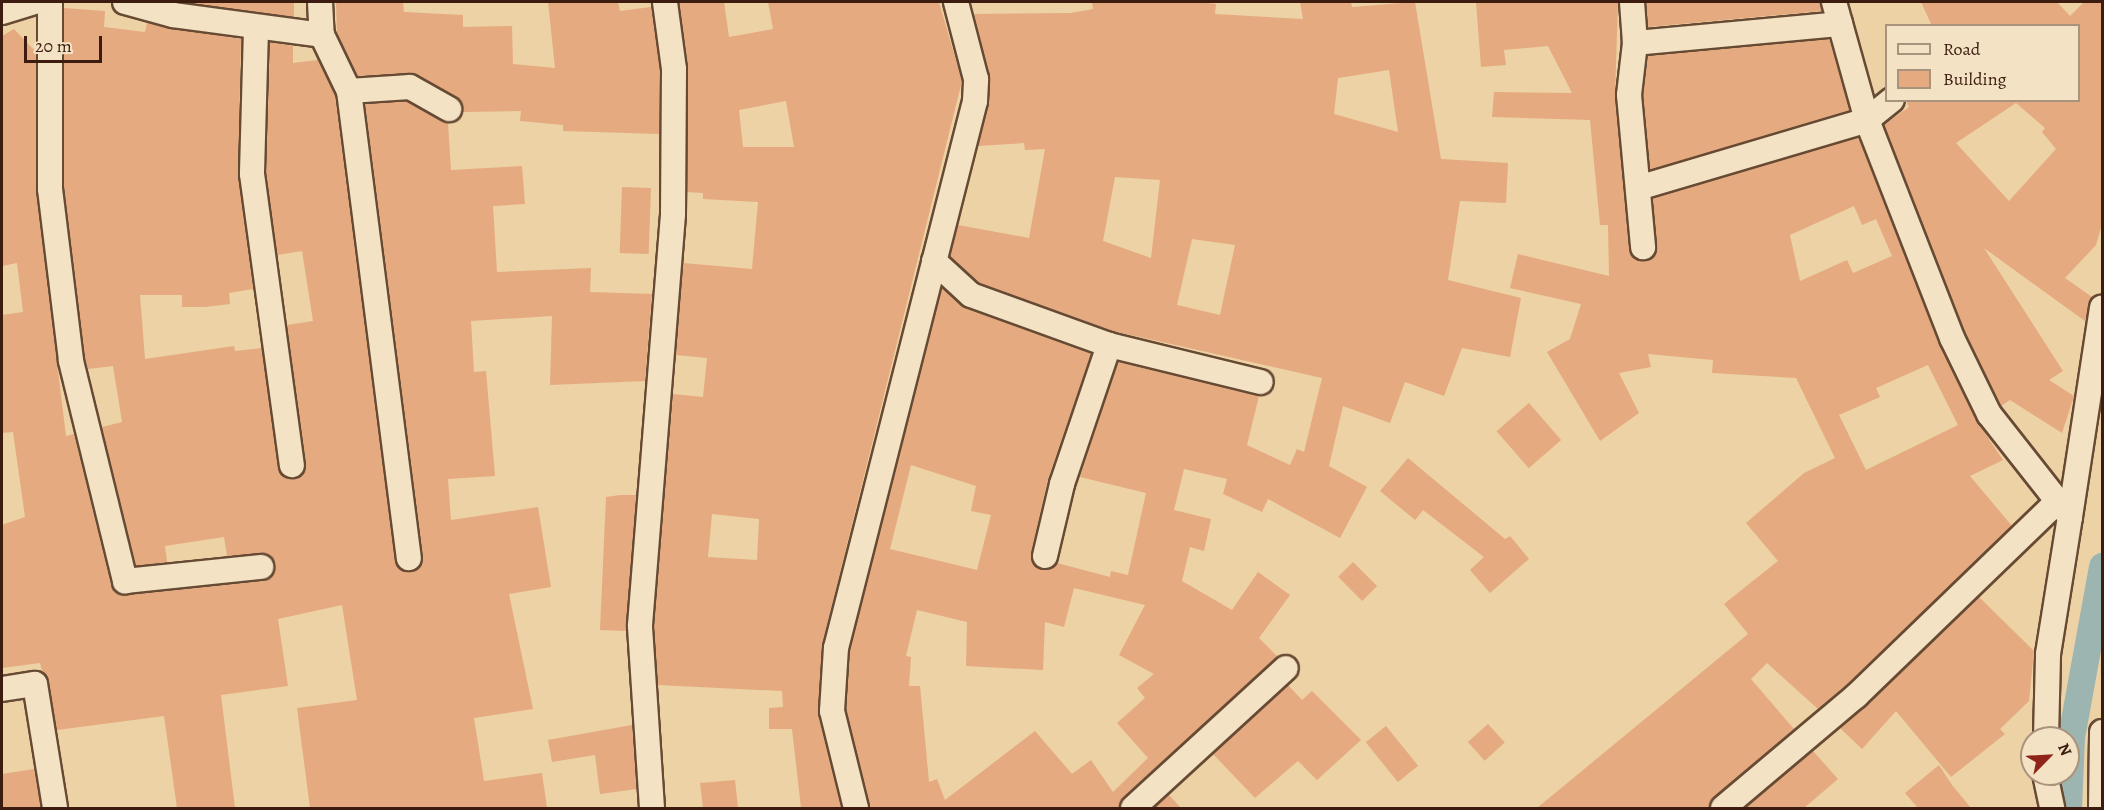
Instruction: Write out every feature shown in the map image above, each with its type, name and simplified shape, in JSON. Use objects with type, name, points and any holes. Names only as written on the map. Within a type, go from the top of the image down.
[{"type":"street","points":[[2,12],[35,2]]},
{"type":"street","points":[[50,2],[50,189],[70,349],[125,581],[261,567]]},
{"type":"street","points":[[125,2],[256,29],[322,35]]},
{"type":"street","points":[[320,2],[322,35],[349,91],[409,558]]},
{"type":"street","points":[[652,808],[640,625],[673,214],[674,69],[665,2]]},
{"type":"street","points":[[856,808],[832,711],[836,648],[975,101],[956,2]]},
{"type":"street","points":[[1632,2],[1635,43],[1629,94],[1643,247]]},
{"type":"street","points":[[1635,43],[1837,13],[1867,120],[1953,338],[1989,414],[2063,510]]},
{"type":"street","points":[[256,29],[252,174],[292,465]]},
{"type":"street","points":[[349,91],[410,87],[449,109]]},
{"type":"street","points":[[1638,188],[1867,120],[1890,102]]},
{"type":"street","points":[[934,261],[971,295],[1109,345],[1261,382]]},
{"type":"street","points":[[2046,726],[2048,654],[2063,510],[2103,307]]},
{"type":"street","points":[[1045,555],[1062,484],[1109,345]]},
{"type":"street","points":[[1723,808],[1856,696],[2063,510]]},
{"type":"street","points":[[1133,808],[1286,668]]},
{"type":"street","points":[[2,689],[35,684],[55,808]]},
{"type":"street","points":[[2102,808],[2103,732]]},
{"type":"street","points":[[2047,786],[2052,808]]},
{"type":"building","points":[[180,2],[294,2],[294,17]]},
{"type":"building","points":[[336,2],[403,2],[404,12],[463,15],[463,27],[512,26],[513,64],[555,68],[548,2],[618,2],[620,11],[651,7],[660,70],[659,134],[563,131],[563,125],[520,121],[521,111],[463,112],[456,97],[416,74],[358,76],[337,33]]},
{"type":"building","points":[[679,2],[724,2],[729,37],[773,29],[768,2],[939,2],[962,81],[822,645],[818,714],[841,807],[801,808],[792,729],[769,729],[769,708],[783,707],[782,691],[658,685],[654,625],[673,394],[703,397],[707,358],[676,355],[683,263],[752,269],[758,202],[703,199],[703,193],[687,192],[688,69]],"holes":[[[786,101],[794,147],[743,147],[739,110]],[[712,514],[759,519],[757,560],[708,557]]]},
{"type":"building","points":[[1092,2],[1198,2],[1216,4],[1215,14],[1303,19],[1300,2],[1351,2],[1352,7],[1415,2],[1441,159],[1508,163],[1506,203],[1460,201],[1448,280],[1521,298],[1510,357],[1462,348],[1444,396],[1405,382],[1390,423],[1343,406],[1329,466],[1367,487],[1340,538],[1268,499],[1262,512],[1223,494],[1227,479],[1184,469],[1174,510],[1211,519],[1204,551],[1190,547],[1182,581],[1232,610],[1258,572],[1290,595],[1259,638],[1278,657],[1123,797],[1119,808],[870,808],[846,710],[850,650],[942,288],[966,308],[1091,354],[1048,479],[1031,553],[1041,570],[1057,563],[1110,577],[1111,571],[1128,575],[1146,493],[1080,477],[1118,362],[1259,396],[1247,445],[1290,465],[1297,449],[1304,452],[1322,378],[1113,331],[979,283],[950,257],[958,225],[1029,238],[1045,149],[1025,150],[1024,143],[978,146],[990,80],[974,14],[1071,13],[1093,9]],"holes":[[[1389,70],[1398,132],[1334,114],[1338,78]],[[1115,177],[1160,180],[1151,258],[1103,241]],[[1192,239],[1235,245],[1220,315],[1177,305]],[[911,465],[976,486],[971,511],[991,515],[977,570],[890,549]],[[1074,588],[1145,605],[1119,655],[1154,674],[1137,688],[1145,698],[1117,723],[1148,758],[1113,792],[1091,760],[1072,774],[1035,731],[945,800],[937,779],[929,782],[920,686],[909,686],[911,657],[906,656],[917,610],[967,622],[966,666],[1043,670],[1045,622],[1064,627]]]},
{"type":"building","points":[[1476,2],[1618,2],[1615,96],[1629,248],[1638,260],[1656,252],[1653,198],[1858,137],[1939,344],[1976,420],[2003,460],[1970,476],[2012,526],[1846,685],[1818,709],[1767,663],[1751,679],[1794,729],[1714,797],[1709,808],[1537,808],[1748,634],[1724,604],[1778,561],[1746,523],[1804,473],[1835,458],[1796,378],[1712,373],[1713,360],[1648,354],[1651,367],[1619,373],[1639,413],[1600,441],[1547,352],[1570,339],[1581,304],[1510,288],[1518,254],[1609,276],[1608,225],[1600,225],[1590,120],[1492,117],[1494,92],[1572,93],[1548,46],[1504,50],[1506,65],[1481,67]],"holes":[[[1854,206],[1862,225],[1876,219],[1892,256],[1853,273],[1847,260],[1800,281],[1790,235]],[[1928,365],[1958,425],[1866,470],[1839,415],[1880,397],[1876,388]]]},
{"type":"building","points":[[1646,2],[1820,2],[1822,11],[1648,27]]},
{"type":"building","points":[[1921,2],[2057,2],[2070,16],[2084,2],[2103,2],[2103,221],[2096,245],[2065,278],[2092,297],[2085,321],[1984,248],[2063,371],[2049,380],[2074,396],[2062,433],[2010,400],[2001,406],[1965,332],[1884,125],[1909,107],[1907,102],[2080,102],[2080,24],[1931,24]],"holes":[[[2016,103],[2045,128],[2042,132],[2056,149],[2009,201],[1956,143]]]},
{"type":"building","points":[[64,8],[105,11],[104,27],[145,32],[147,23],[241,39],[238,174],[253,289],[229,293],[230,304],[205,307],[182,307],[182,295],[140,295],[145,359],[234,346],[235,351],[262,348],[278,467],[293,479],[306,463],[287,325],[313,321],[302,251],[277,255],[266,173],[270,42],[293,46],[293,63],[318,60],[335,95],[395,560],[403,571],[417,570],[423,556],[365,104],[407,101],[448,123],[451,170],[522,166],[525,204],[493,206],[497,272],[591,268],[590,292],[652,294],[645,381],[550,385],[552,316],[471,321],[474,372],[486,371],[495,476],[448,479],[451,520],[538,507],[551,587],[509,594],[533,709],[474,718],[484,781],[542,773],[547,808],[310,808],[297,708],[357,700],[342,605],[278,619],[288,686],[221,695],[235,808],[177,808],[164,716],[57,730],[40,663],[2,668],[2,525],[25,517],[13,432],[2,433],[2,315],[23,312],[17,263],[2,266],[2,36],[14,29],[36,52],[36,191],[66,436],[74,434],[111,585],[126,595],[262,581],[275,566],[266,554],[227,556],[224,537],[165,546],[167,562],[136,566],[102,427],[122,422],[113,366],[88,369],[85,358],[64,188]]},
{"type":"building","points":[[1829,39],[1850,110],[1650,170],[1643,95],[1648,56]]},
{"type":"building","points":[[622,187],[651,188],[649,254],[620,253]]},
{"type":"building","points":[[1529,403],[1561,440],[1529,468],[1497,431]]},
{"type":"building","points":[[1408,458],[1505,539],[1510,536],[1529,559],[1490,593],[1470,570],[1484,557],[1423,510],[1415,520],[1380,491]]},
{"type":"building","points":[[636,495],[626,631],[600,630],[606,497]]},
{"type":"building","points":[[1353,562],[1377,586],[1362,601],[1338,577]]},
{"type":"building","points":[[1979,597],[2034,651],[2029,701],[2000,729],[2005,734],[1951,777],[1896,711],[1862,749],[1840,728]]},
{"type":"building","points":[[1288,685],[1302,700],[1312,691],[1361,740],[1317,780],[1298,761],[1255,798],[1213,754]]},
{"type":"building","points":[[1488,724],[1505,743],[1485,761],[1468,742]]},
{"type":"building","points":[[632,725],[637,789],[600,794],[595,755],[552,762],[548,740]]},
{"type":"building","points":[[1386,726],[1418,766],[1398,782],[1366,742]]},
{"type":"building","points":[[1813,751],[1838,779],[1804,808],[1745,808]]},
{"type":"building","points":[[1939,765],[1971,808],[1918,808],[1905,793]]},
{"type":"building","points":[[34,769],[41,808],[2,808],[2,774]]},
{"type":"building","points":[[735,780],[738,808],[703,808],[700,783]]},
{"type":"building","points":[[1169,795],[1181,808],[1154,808]]},
{"type":"waterway","points":[[2068,808],[2071,737],[2102,566]]}]
